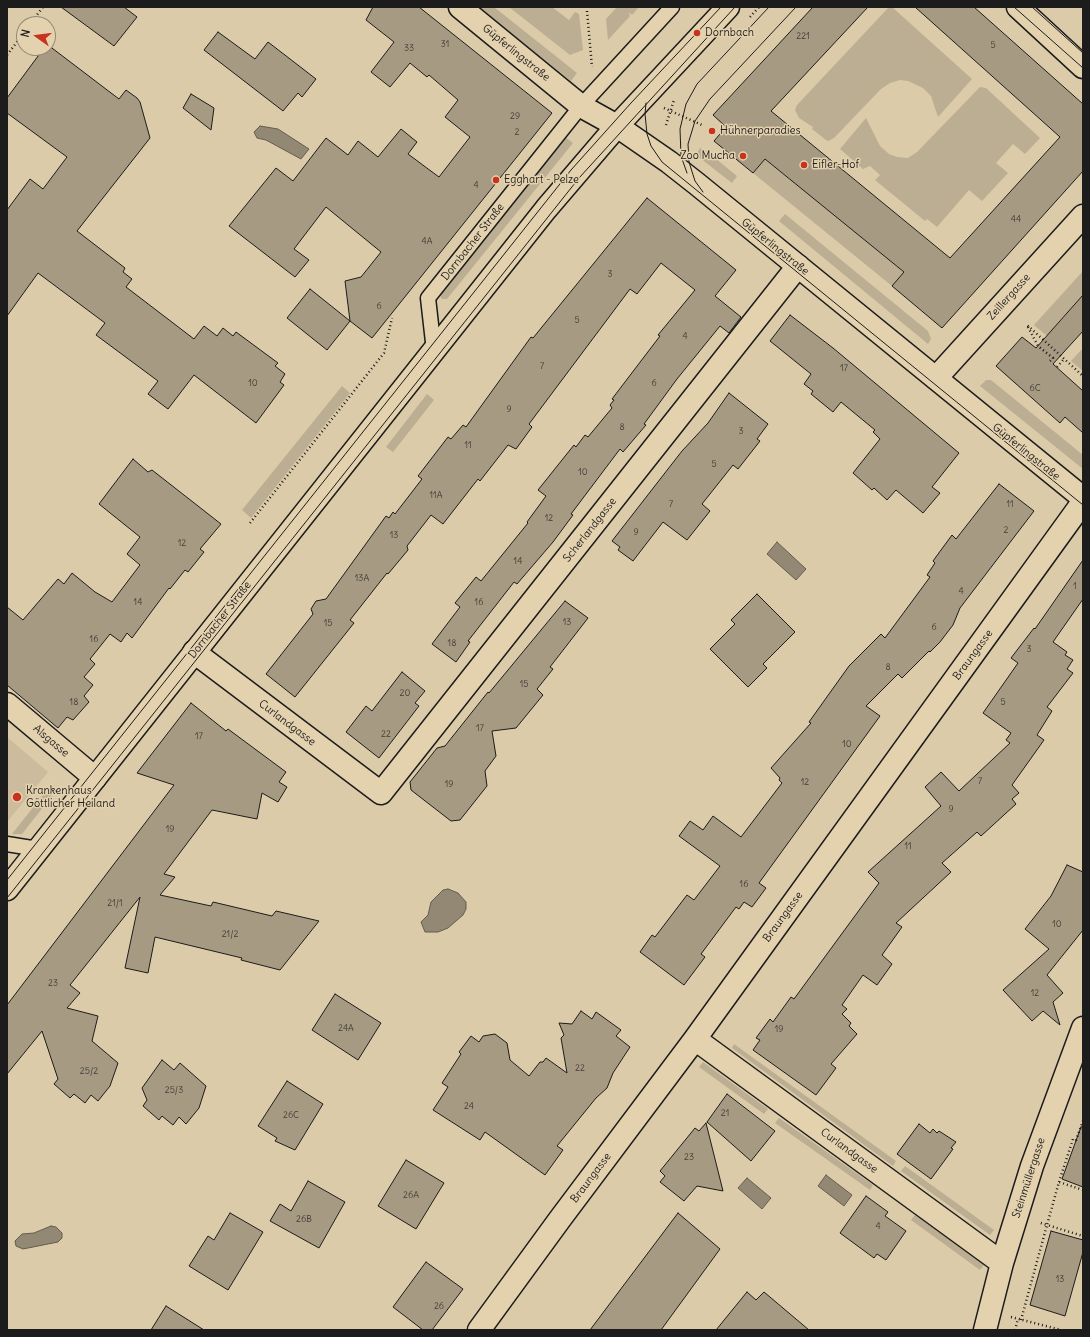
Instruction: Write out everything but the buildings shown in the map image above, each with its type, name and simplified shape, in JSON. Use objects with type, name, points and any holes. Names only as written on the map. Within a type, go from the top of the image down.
[{"type":"street","name":"Güpferlingstraße","points":[[460,7],[581,106],[617,126],[669,162],[1083,498]]},
{"type":"street","name":"Dornbacher Straße","points":[[7,889],[546,209],[617,126],[728,7]]},
{"type":"street","points":[[1018,7],[1083,66]]},
{"type":"street","name":"Zeillergasse","points":[[936,378],[1083,216]]},
{"type":"street","name":"Scherlandgasse","points":[[381,793],[798,266]]},
{"type":"street","name":"Braungasse","points":[[479,1330],[560,1219],[696,1039],[1083,502]]},
{"type":"street","name":"Curlandgasse","points":[[194,652],[381,793]]},
{"type":"street","name":"Alsgasse","points":[[7,704],[95,778]]},
{"type":"street","name":"Steinmüllergasse","points":[[987,1321],[1002,1263],[1032,1166],[1083,1028]]},
{"type":"street","name":"Curlandgasse","points":[[696,1039],[1002,1263]]},
{"type":"lane","name":"Dornbacher Straße","points":[[434,351],[428,298],[581,106],[672,7]]},
{"type":"lane","points":[[7,844],[38,849]]},
{"type":"path","points":[[36,16],[43,7]]},
{"type":"path","points":[[587,11],[592,67]]},
{"type":"path","points":[[7,55],[16,43]]},
{"type":"path","points":[[660,106],[702,125]]},
{"type":"path","points":[[666,125],[670,110]]},
{"type":"path","points":[[250,523],[384,353],[392,318]]},
{"type":"path","points":[[1050,361],[1053,358],[1038,346],[1027,325],[1083,376]]},
{"type":"path","points":[[1057,367],[1064,359]]},
{"type":"path","points":[[1015,1330],[1020,1320],[1059,1182],[1073,1139],[1076,1140],[1083,1121]]},
{"type":"path","points":[[1059,1182],[1083,1190]]},
{"type":"path","points":[[1034,1221],[1083,1236]]},
{"type":"path","points":[[987,1321],[1020,1320],[1061,1330]]},
{"type":"shaded area","points":[[479,7],[494,7],[577,73],[571,81]]},
{"type":"shaded area","points":[[509,7],[552,7],[569,20],[575,12],[579,14],[583,50],[570,55]]},
{"type":"shaded area","points":[[617,7],[639,7],[632,15],[630,13],[629,14],[630,16],[608,40],[606,19]]},
{"type":"shaded area","points":[[889,7],[892,7],[972,79],[938,117],[931,96],[923,88],[908,81],[900,80],[890,83],[881,89],[834,138],[828,141],[812,129],[813,127],[799,118],[795,110],[797,105]]},
{"type":"shaded area","points":[[980,87],[986,88],[1040,138],[1025,154],[1013,144],[996,163],[1008,173],[982,201],[969,190],[937,227],[927,219],[925,221],[875,180],[880,175],[870,166],[863,169],[840,149],[866,118],[880,146],[889,154],[897,157],[908,158],[917,152]]},
{"type":"shaded area","points":[[260,126],[278,129],[309,149],[301,159],[266,140],[257,138],[254,132]]},
{"type":"shaded area","points":[[565,137],[573,143],[447,299],[442,299],[439,294]]},
{"type":"shaded area","points":[[700,148],[705,150],[737,176],[732,183],[696,155]]},
{"type":"shaded area","points":[[765,159],[904,272],[892,286],[753,173]]},
{"type":"shaded area","points":[[785,214],[928,331],[931,339],[928,344],[779,221]]},
{"type":"shaded area","points":[[1083,271],[1083,295],[1047,336],[1034,325]]},
{"type":"shaded area","points":[[1083,348],[1083,371],[1071,361]]},
{"type":"shaded area","points":[[986,380],[991,380],[1083,455],[1083,469],[980,386]]},
{"type":"shaded area","points":[[342,386],[350,393],[251,518],[242,510]]},
{"type":"shaded area","points":[[427,394],[434,400],[393,452],[386,447]]},
{"type":"shaded area","points":[[777,542],[806,569],[796,580],[767,554]]},
{"type":"shaded area","name":"Krankenhaus Göttlicher Heiland","points":[[7,737],[48,772],[7,822]]},
{"type":"shaded area","points":[[46,791],[52,796],[22,834],[12,834]]},
{"type":"shaded area","points":[[448,889],[458,893],[466,902],[466,909],[463,915],[448,928],[438,932],[425,932],[421,922],[428,915],[431,902],[443,890]]},
{"type":"shaded area","points":[[734,1044],[896,1161],[893,1166],[732,1048]]},
{"type":"shaded area","points":[[703,1062],[768,1109],[764,1114],[699,1067]]},
{"type":"shaded area","points":[[779,1118],[873,1185],[870,1190],[775,1123]]},
{"type":"shaded area","points":[[905,1166],[994,1230],[990,1235],[901,1171]]},
{"type":"shaded area","points":[[826,1175],[852,1195],[844,1206],[818,1186]]},
{"type":"shaded area","points":[[747,1178],[771,1198],[762,1209],[738,1188]]},
{"type":"shaded area","points":[[915,1215],[984,1265],[980,1270],[911,1220]]},
{"type":"shaded area","points":[[51,1226],[56,1227],[62,1233],[62,1238],[58,1242],[23,1249],[16,1246],[15,1241],[22,1234],[34,1233]]},
{"type":"tram line","points":[[7,880],[571,170],[631,103],[721,7]]},
{"type":"tram line","points":[[7,898],[579,178],[735,7]]},
{"type":"tram line","points":[[687,173],[681,156],[680,129],[686,104],[697,84],[769,7]]},
{"type":"tram line","points":[[703,192],[695,181],[689,162],[688,144],[695,121],[710,99],[796,7]]},
{"type":"tram line","points":[[1014,7],[1083,68]]},
{"type":"tram line","points":[[1032,7],[1083,53]]},
{"type":"tram line","points":[[646,103],[645,114],[647,134],[651,146],[662,162],[1083,505]]},
{"type":"place","name":"Dornbach","points":[[697,33]]},
{"type":"place","name":"Hühnerparadies","points":[[712,131]]},
{"type":"place","name":"Zoo Mucha","points":[[743,156]]},
{"type":"place","name":"Eifler-Hof","points":[[804,165]]},
{"type":"place","name":"Egghart - Pelze","points":[[496,180]]},
{"type":"place","name":"Krankenhaus Göttlicher Heiland","points":[[17,797]]}]
